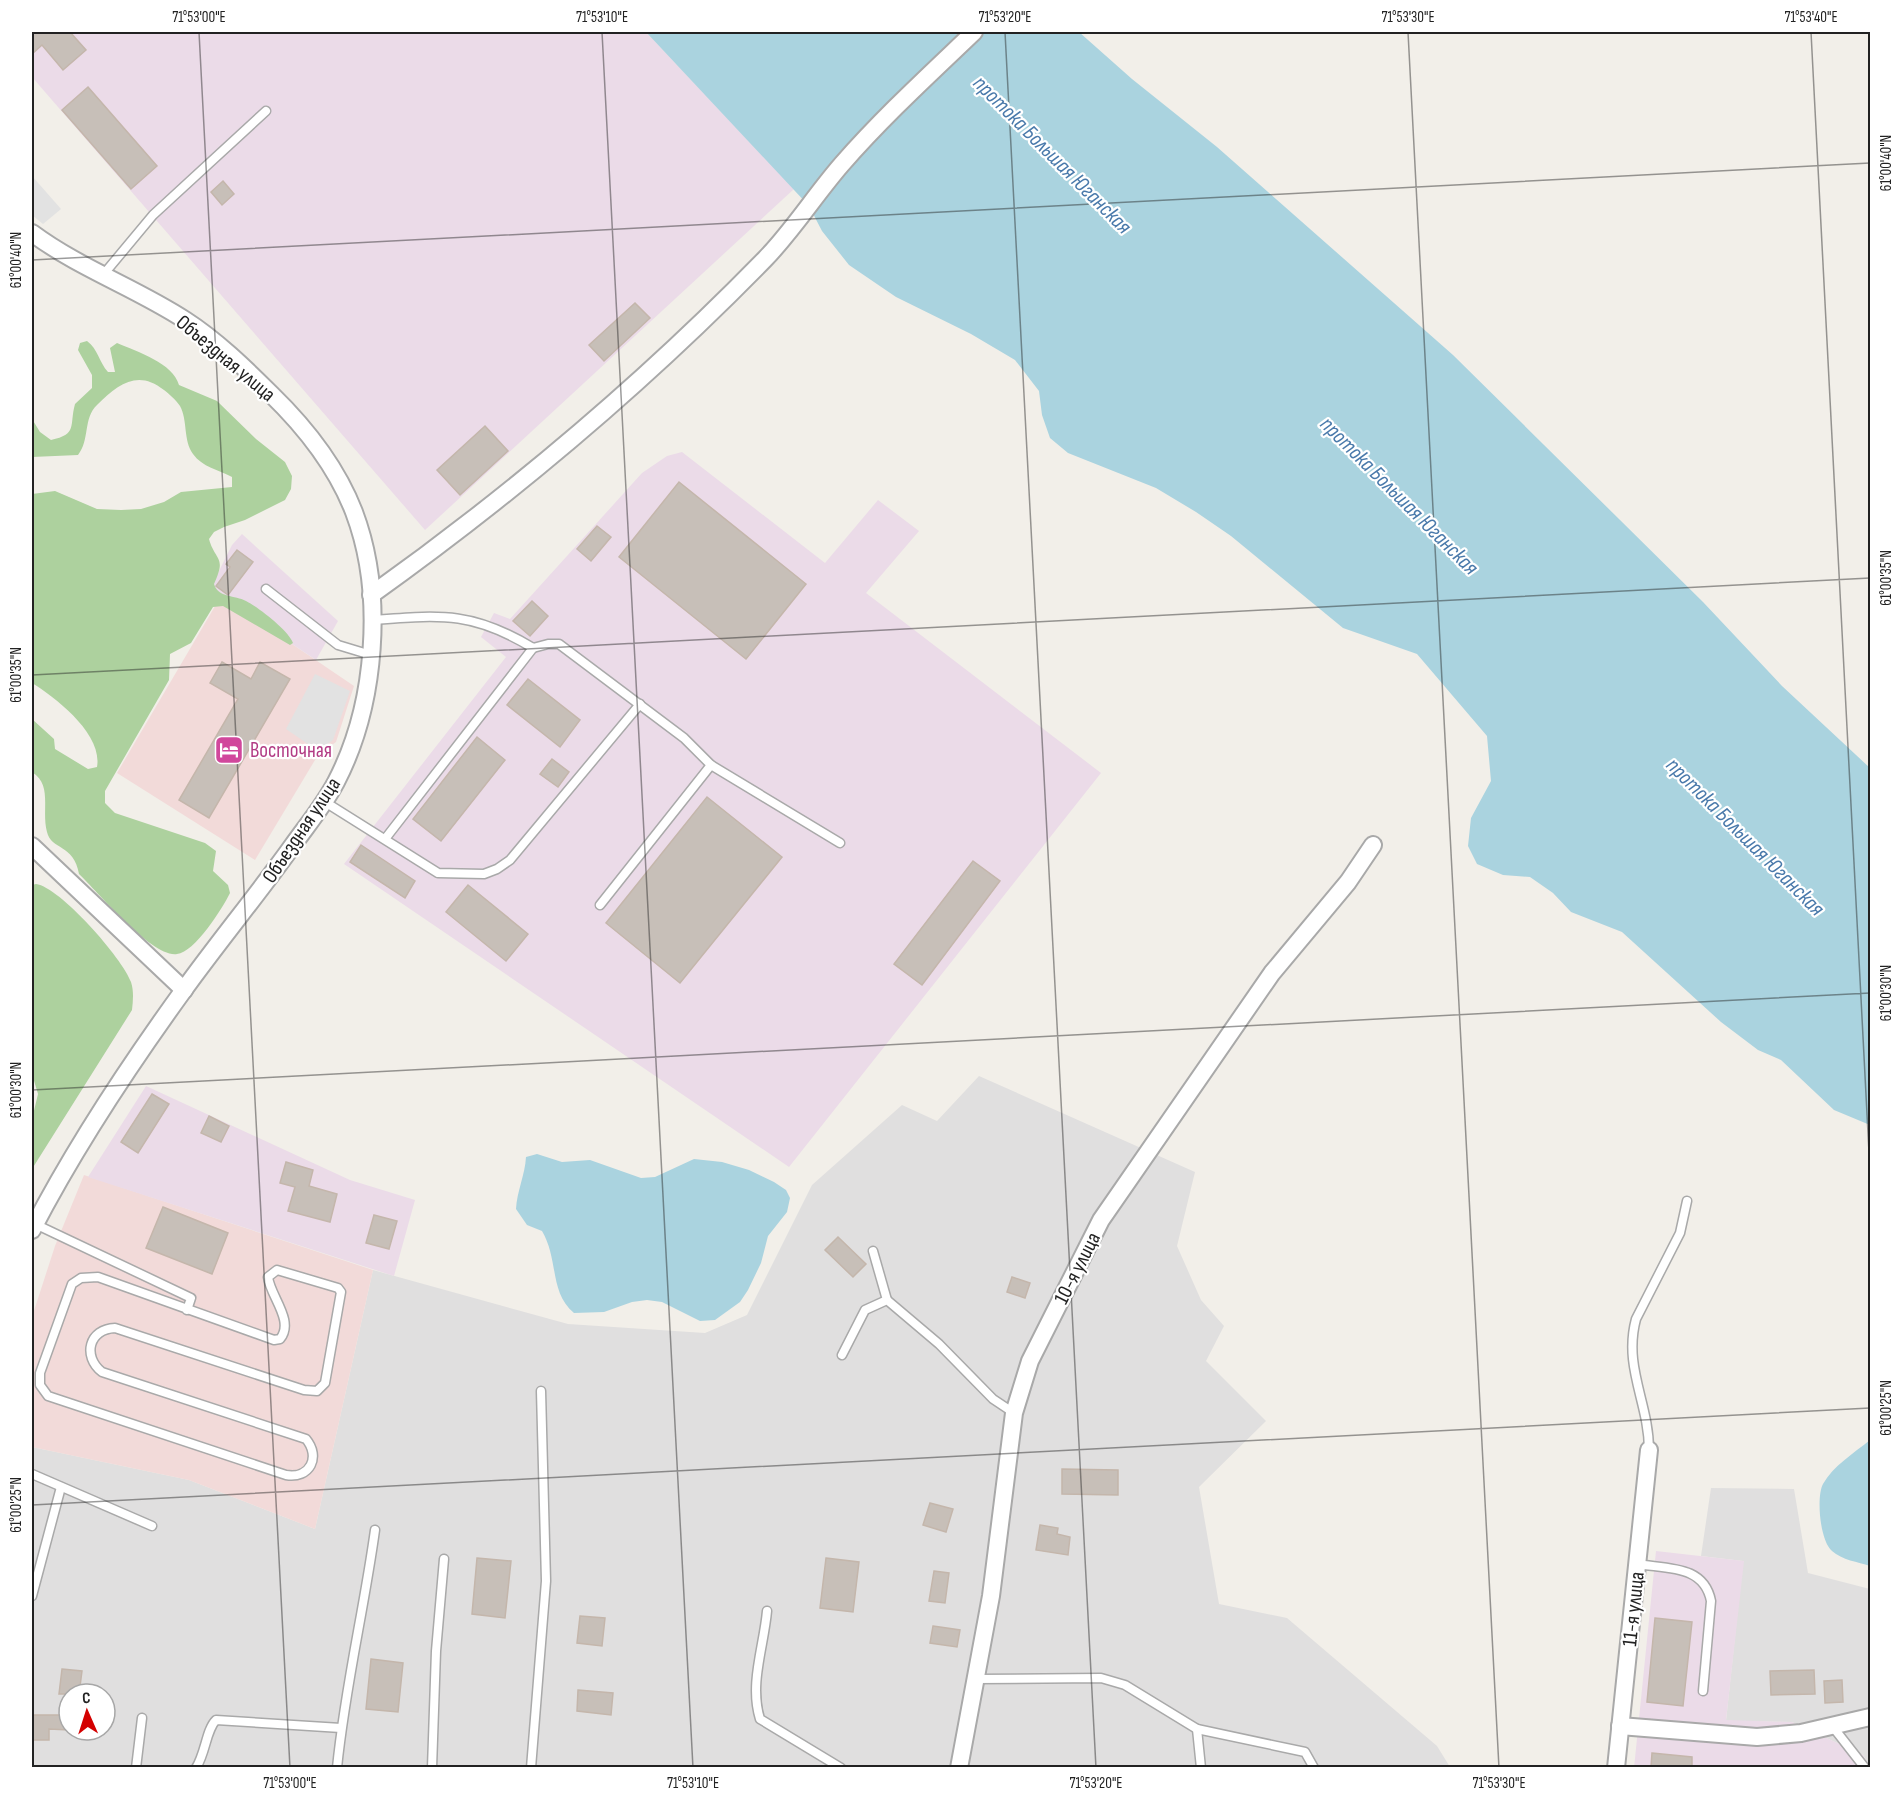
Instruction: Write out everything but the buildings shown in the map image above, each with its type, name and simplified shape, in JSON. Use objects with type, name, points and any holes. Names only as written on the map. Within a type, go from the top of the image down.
[{"type":"street","points":[[371,595],[448,540],[528,476],[675,348],[787,236],[840,166],[877,125],[974,32]]},
{"type":"street","name":"Объездная улица","points":[[32,233],[160,305],[204,334],[273,395],[315,444],[339,481],[354,513],[363,544],[371,595],[372,620],[366,696],[347,758],[325,802],[184,990],[67,1164],[33,1227]]},
{"type":"street","name":"10-я улица","points":[[959,1767],[991,1596],[1014,1413],[1030,1361],[1101,1220],[1272,973],[1348,882],[1373,845]]},
{"type":"street","points":[[32,846],[184,990]]},
{"type":"street","name":"11-я улица","points":[[1616,1767],[1649,1450]]},
{"type":"street","points":[[1620,1726],[1757,1737],[1801,1733],[1870,1717]]},
{"type":"lane","points":[[103,275],[153,215],[266,111]]},
{"type":"lane","points":[[266,589],[338,645],[371,655]]},
{"type":"lane","points":[[372,620],[454,616],[488,624],[533,648]]},
{"type":"lane","points":[[385,839],[533,648],[559,644],[684,738],[711,765],[840,843]]},
{"type":"lane","points":[[325,802],[438,873],[484,874],[510,860],[640,704]]},
{"type":"lane","points":[[600,905],[711,765]]},
{"type":"lane","points":[[1649,1450],[1632,1364],[1632,1332],[1636,1319],[1680,1233],[1687,1202]]},
{"type":"lane","points":[[33,1227],[190,1298],[187,1310]]},
{"type":"lane","points":[[873,1251],[887,1300],[939,1344],[993,1399],[1014,1413]]},
{"type":"lane","points":[[285,1270],[338,1288],[342,1300],[325,1383],[317,1391],[304,1390],[115,1328],[100,1331],[92,1343],[92,1360],[102,1372],[306,1439],[314,1453],[313,1461],[307,1471],[294,1476],[286,1475],[48,1396],[40,1386],[39,1373],[72,1284],[81,1278],[98,1277],[187,1310],[273,1340],[280,1339],[285,1328],[285,1320],[268,1284],[271,1272],[285,1270]]},
{"type":"lane","points":[[842,1355],[865,1310],[887,1300]]},
{"type":"lane","points":[[531,1767],[546,1581],[541,1391]]},
{"type":"lane","points":[[32,1474],[152,1526]]},
{"type":"lane","points":[[32,1596],[61,1487]]},
{"type":"lane","points":[[337,1767],[341,1728],[365,1602],[375,1530]]},
{"type":"lane","points":[[432,1767],[436,1651],[444,1559]]},
{"type":"lane","points":[[1637,1564],[1693,1573],[1709,1588],[1712,1601],[1703,1691]]},
{"type":"lane","points":[[767,1611],[757,1674],[760,1719],[841,1767]]},
{"type":"lane","points":[[976,1678],[1101,1678],[1125,1684],[1197,1729],[1305,1752],[1314,1767]]},
{"type":"lane","points":[[136,1767],[142,1718]]},
{"type":"lane","points":[[196,1767],[206,1749],[210,1726],[216,1720],[341,1728]]},
{"type":"lane","points":[[1833,1727],[1865,1767]]},
{"type":"lane","points":[[1197,1729],[1201,1767]]},
{"type":"shaded area","points":[[32,32],[646,32],[794,189],[425,530],[32,77]]},
{"type":"shaded area","points":[[32,176],[61,209],[43,224],[32,215]]},
{"type":"shaded area","points":[[682,452],[825,563],[878,500],[919,531],[866,593],[1101,773],[789,1167],[344,864],[506,657],[481,637],[494,613],[510,619],[642,473],[667,456]]},
{"type":"shaded area","points":[[242,534],[338,621],[316,660],[210,589],[232,545]]},
{"type":"shaded area","points":[[221,596],[354,686],[336,742],[318,755],[255,860],[117,773]]},
{"type":"shaded area","points":[[315,674],[350,691],[333,740],[318,751],[286,729]]},
{"type":"shaded area","points":[[979,1076],[1195,1172],[1177,1246],[1201,1300],[1224,1326],[1206,1361],[1266,1421],[1199,1487],[1219,1604],[1287,1618],[1437,1746],[1450,1767],[32,1767],[32,1447],[189,1480],[315,1529],[373,1270],[568,1324],[705,1333],[747,1315],[812,1185],[902,1105],[937,1121]]},
{"type":"shaded area","points":[[146,1086],[350,1180],[415,1200],[394,1276],[88,1177]]},
{"type":"shaded area","points":[[84,1175],[373,1270],[315,1529],[189,1480],[32,1447],[32,1317],[55,1246]]},
{"type":"shaded area","points":[[1711,1488],[1794,1489],[1808,1573],[1870,1589],[1870,1767],[1863,1755],[1792,1722],[1726,1721],[1743,1561],[1701,1556]]},
{"type":"shaded area","points":[[1656,1551],[1744,1561],[1726,1720],[1792,1722],[1863,1755],[1870,1768],[1634,1768]]},
{"type":"green space","points":[[87,341],[94,348],[108,372],[115,372],[110,348],[117,343],[162,364],[170,370],[179,385],[217,401],[256,439],[285,462],[292,476],[291,489],[285,500],[214,532],[209,539],[220,563],[214,584],[216,589],[258,608],[280,626],[293,643],[290,645],[223,606],[213,607],[191,643],[170,654],[169,680],[105,791],[105,803],[115,813],[205,843],[216,851],[213,871],[228,885],[230,893],[200,938],[192,946],[177,954],[154,946],[126,922],[79,874],[72,857],[49,838],[47,832],[44,791],[38,777],[32,772],[32,719],[54,739],[55,749],[88,769],[97,767],[97,755],[93,742],[76,718],[32,683],[32,494],[55,491],[97,509],[141,509],[164,502],[181,492],[232,487],[232,477],[206,465],[193,454],[188,443],[180,406],[174,399],[155,384],[137,380],[121,385],[93,410],[82,449],[78,455],[32,457],[32,419],[40,432],[51,440],[60,438],[71,428],[75,404],[92,388],[92,375],[78,350],[80,343]]},
{"type":"green space","points":[[36,884],[60,897],[104,942],[126,971],[133,989],[133,996],[132,1010],[32,1169],[32,1119],[38,1094],[32,1074],[32,885]]},
{"type":"water","name":"протока Большая Юганская","points":[[646,32],[1079,32],[1132,79],[1217,147],[1453,355],[1703,602],[1782,686],[1870,768],[1870,1125],[1834,1110],[1781,1060],[1758,1050],[1721,1022],[1622,932],[1571,912],[1553,893],[1530,877],[1503,875],[1477,864],[1468,846],[1471,818],[1491,781],[1487,736],[1417,654],[1343,628],[1231,536],[1196,512],[1156,488],[1068,453],[1050,438],[1042,415],[1039,391],[1015,360],[971,334],[896,297],[849,265],[822,231],[809,206]]},
{"type":"water","points":[[537,1154],[562,1162],[590,1160],[641,1178],[655,1177],[694,1159],[722,1162],[749,1170],[774,1182],[786,1190],[790,1198],[787,1212],[768,1236],[761,1263],[748,1290],[740,1302],[715,1320],[700,1321],[662,1302],[647,1300],[632,1302],[604,1312],[574,1313],[566,1305],[557,1285],[551,1253],[542,1231],[527,1225],[516,1209],[526,1157]]},
{"type":"water","points":[[1870,1440],[1870,1566],[1845,1559],[1828,1546],[1820,1519],[1820,1499],[1823,1484],[1832,1471]]},
{"type":"place","name":"Восточная","points":[[229,750]]}]
